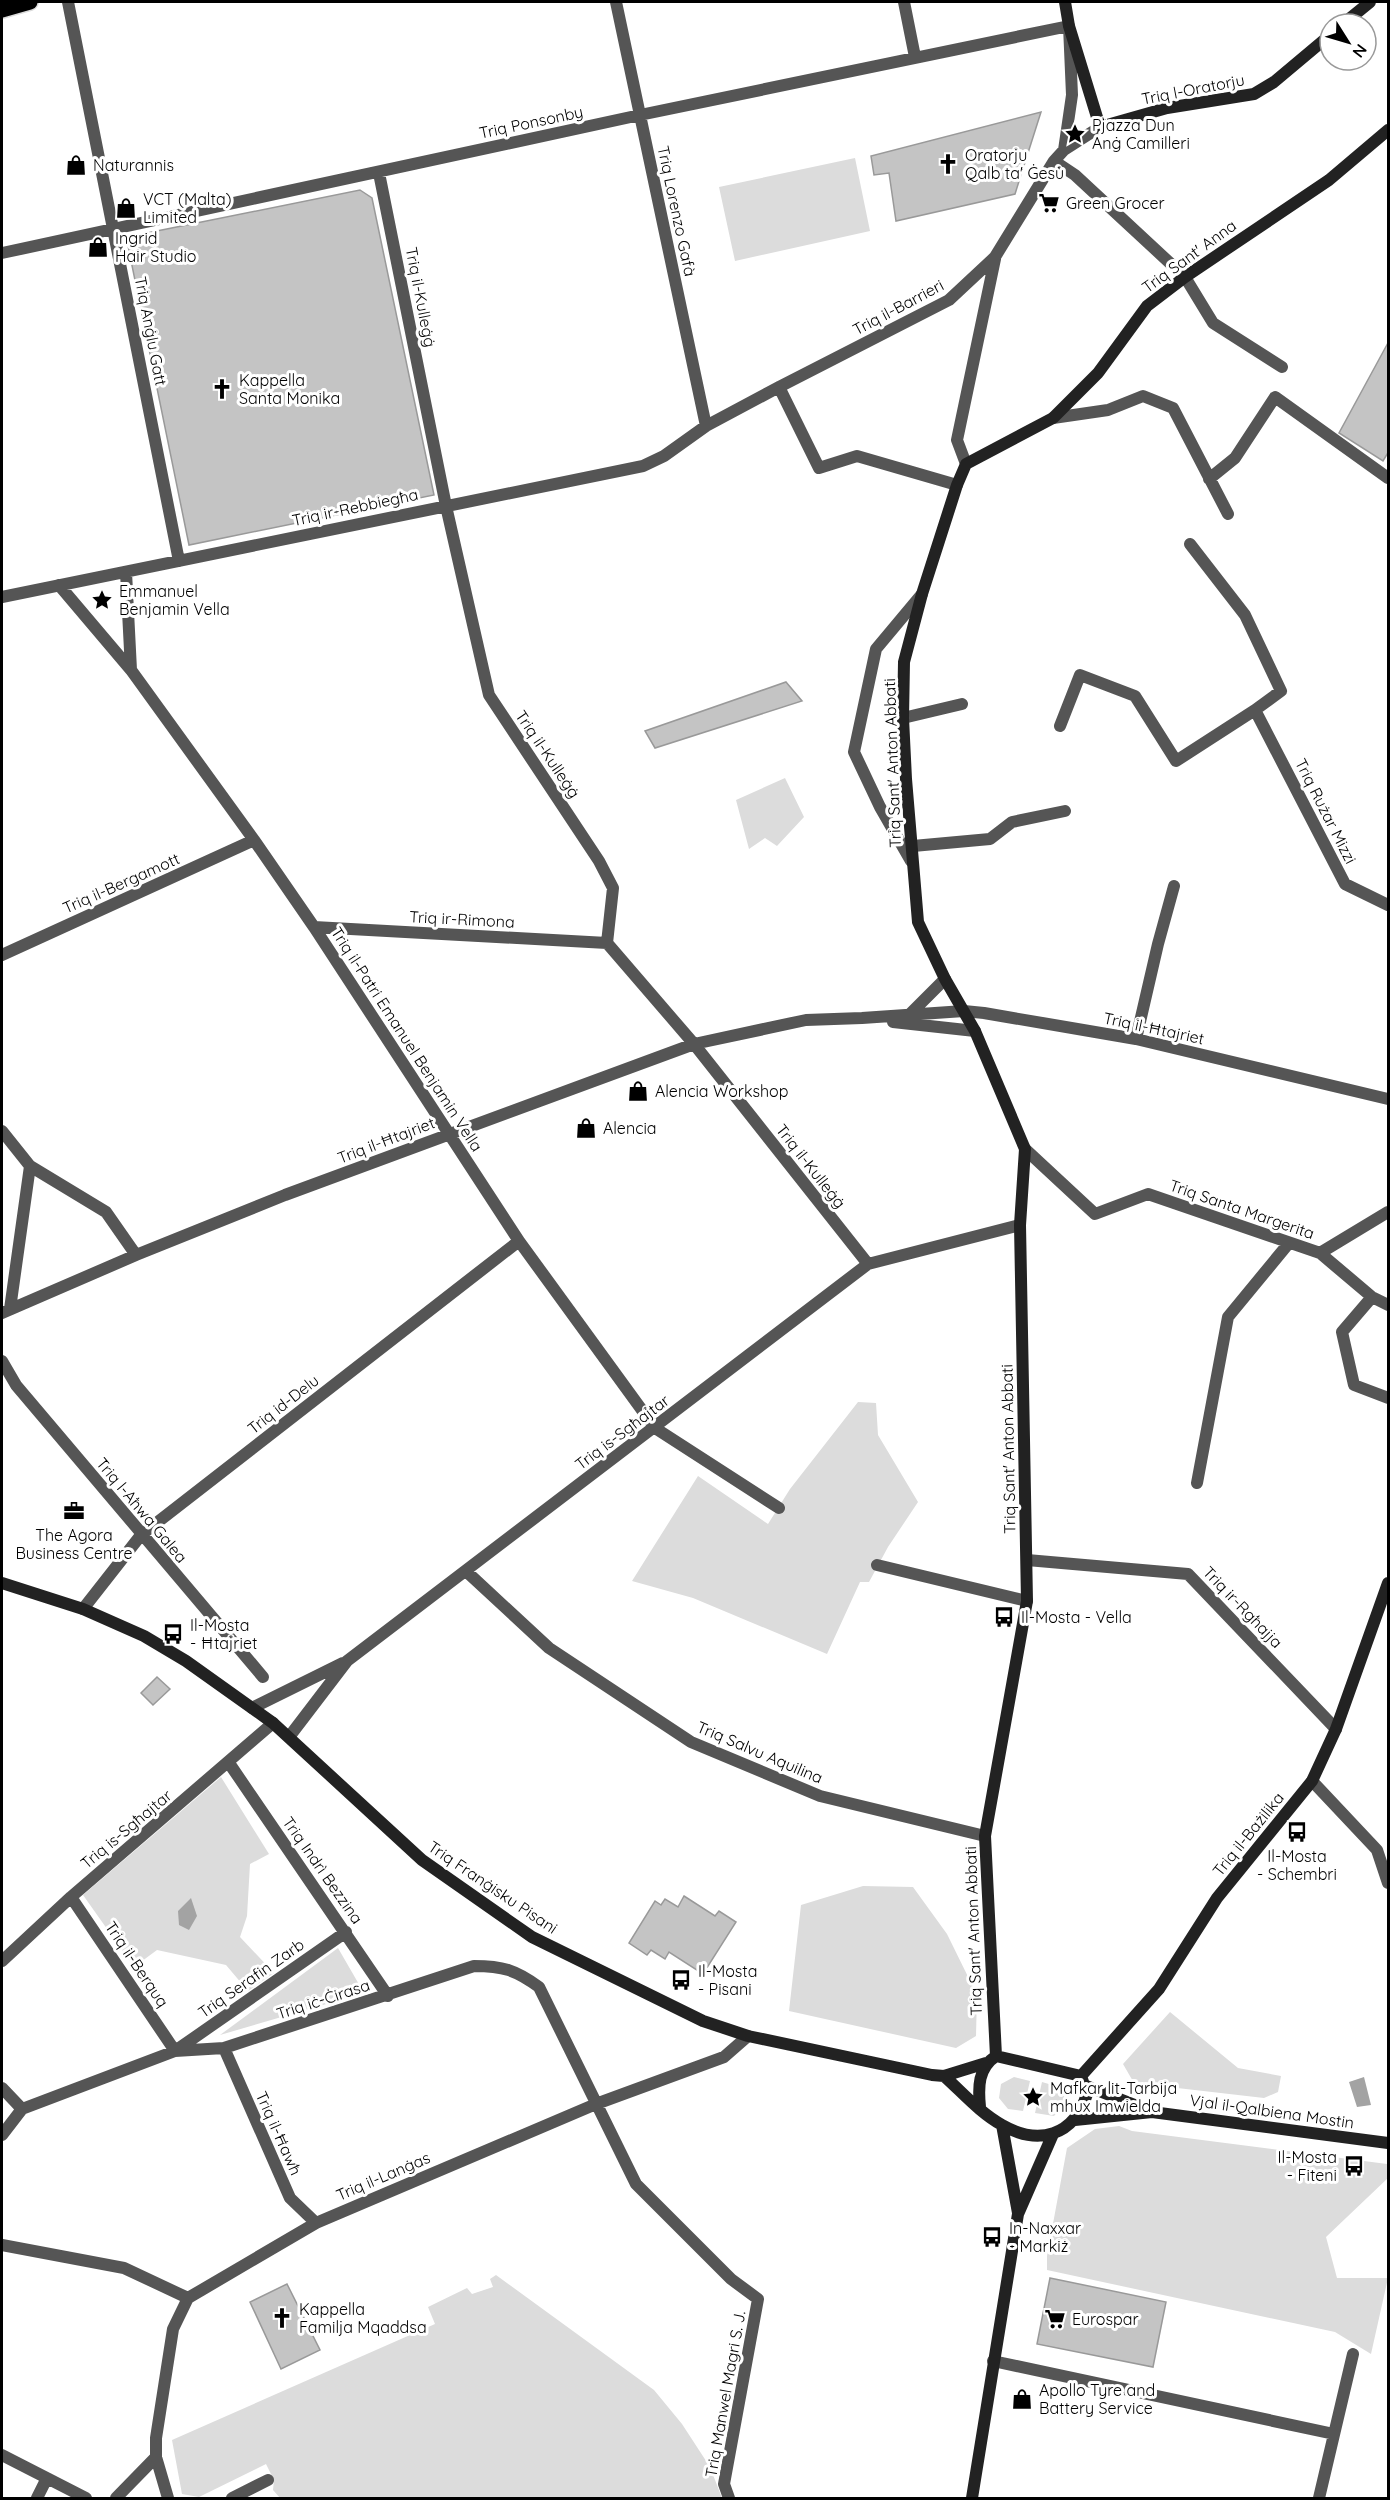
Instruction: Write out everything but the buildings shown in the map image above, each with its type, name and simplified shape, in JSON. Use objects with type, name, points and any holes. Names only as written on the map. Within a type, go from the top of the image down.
[{"type":"main road","points":[[2,10],[30,2]]},
{"type":"street","name":"Triq Anġlu Gatt","points":[[68,2],[178,561]]},
{"type":"street","name":"Triq Lorenzo Gafà","points":[[616,2],[706,426]]},
{"type":"street","points":[[904,2],[915,57]]},
{"type":"street","points":[[1064,150],[1072,95],[1069,26],[1065,2]]},
{"type":"street","points":[[1358,12],[1370,2]]},
{"type":"street","name":"Triq Ponsonby","points":[[2,253],[640,115],[1069,26]]},
{"type":"street","points":[[1069,26],[1100,127]]},
{"type":"street","name":"Triq l-Oratorju","points":[[1054,161],[1064,150],[1100,127],[1167,108],[1254,94],[1275,82],[1318,45]]},
{"type":"street","name":"Triq Sant' Anna","points":[[966,464],[1053,418],[1098,373],[1147,306],[1185,277],[1329,180],[1389,130]]},
{"type":"street","points":[[1054,161],[1076,176],[1185,277],[1213,323],[1282,368]]},
{"type":"street","name":"Triq il-Barrieri","points":[[706,426],[949,300],[996,258],[1054,161]]},
{"type":"street","name":"Triq il-Kulleġġ","points":[[379,172],[446,506],[489,695],[599,861],[613,888],[607,943],[694,1044],[868,1264]]},
{"type":"street","points":[[966,464],[957,440],[996,258]]},
{"type":"street","points":[[779,387],[819,468],[857,456],[957,485]]},
{"type":"street","points":[[1053,418],[1108,410],[1143,396],[1173,408],[1228,514]]},
{"type":"street","points":[[1209,479],[1235,458],[1275,398],[1387,475]]},
{"type":"street","name":"Triq ir-Rebbiegħa","points":[[2,597],[643,465],[664,456],[706,426]]},
{"type":"street","name":"Triq Sant' Anton Abbati","points":[[966,464],[922,594],[904,662],[903,717],[906,779],[913,846],[911,861],[918,922],[945,979],[975,1031],[1025,1149],[1020,1225],[1027,1601],[985,1836],[991,2060],[978,2087],[980,2107]]},
{"type":"street","points":[[1060,726],[1080,675],[1135,696],[1176,761],[1281,691],[1245,615],[1190,544]]},
{"type":"street","points":[[126,572],[131,670]]},
{"type":"street","name":"Triq il-Patri Emanuel Benjamin Vella","points":[[59,585],[131,670],[254,840],[314,927],[519,1241],[655,1428]]},
{"type":"street","name":"Triq Sant' Anton Abbati","points":[[911,861],[880,807],[854,752],[876,649],[922,594]]},
{"type":"street","points":[[903,717],[962,704]]},
{"type":"street","name":"Triq Rużar Mizzi","points":[[1255,710],[1345,884],[1389,905]]},
{"type":"street","points":[[913,846],[990,839],[1012,822],[1065,811]]},
{"type":"street","name":"Triq il-Bergamott","points":[[2,955],[254,840]]},
{"type":"street","points":[[1136,1039],[1174,886]]},
{"type":"street","name":"Triq ir-Rimona","points":[[314,927],[607,943]]},
{"type":"street","points":[[909,1015],[945,979]]},
{"type":"street","name":"Triq il-Ħtajriet","points":[[6,1311],[136,1255],[449,1134],[694,1044],[806,1020],[964,1011],[1136,1039],[1389,1099]]},
{"type":"street","name":"Triq il-Ħtajriet","points":[[862,1018],[975,1031]]},
{"type":"street","points":[[2,1131],[30,1166],[106,1212],[136,1255]]},
{"type":"street","name":"Triq Santa Margerita","points":[[1025,1149],[1095,1214],[1148,1194],[1320,1253],[1372,1297],[1389,1305]]},
{"type":"street","points":[[6,1311],[30,1166]]},
{"type":"street","points":[[1320,1253],[1389,1212]]},
{"type":"street","name":"Triq is-Sgħajtar","points":[[289,1737],[347,1661],[868,1264],[1020,1225]]},
{"type":"street","name":"Triq id-Delu","points":[[83,1608],[141,1535],[519,1241]]},
{"type":"street","points":[[1197,1483],[1228,1317],[1289,1243]]},
{"type":"street","points":[[1372,1297],[1342,1332],[1354,1385],[1389,1398]]},
{"type":"street","name":"Triq l-Aħwa Galea","points":[[2,1361],[16,1385],[263,1677]]},
{"type":"street","points":[[655,1428],[779,1508]]},
{"type":"street","name":"Triq ir-Rgħajja","points":[[1027,1560],[1188,1574],[1336,1729]]},
{"type":"street","points":[[877,1565],[1027,1601]]},
{"type":"street","name":"Triq Salvu Aquilina","points":[[466,1572],[549,1648],[692,1742],[819,1796],[985,1836]]},
{"type":"street","name":"Triq Franġisku Pisani","points":[[2,1583],[83,1608],[144,1636],[186,1661],[273,1723],[422,1860],[532,1937],[703,2021],[748,2036],[944,2076],[1002,2125]]},
{"type":"street","name":"Triq il-Bażilika","points":[[1083,2081],[1158,1989],[1216,1898],[1312,1781],[1336,1729],[1389,1583]]},
{"type":"street","points":[[252,1708],[347,1661]]},
{"type":"street","name":"Triq is-Sgħajtar","points":[[2,1961],[71,1897],[273,1723]]},
{"type":"street","name":"Triq Indrì Bezzina","points":[[229,1763],[388,1996]]},
{"type":"street","points":[[1312,1781],[1383,1849],[1389,1883]]},
{"type":"street","name":"Triq il-Berquq","points":[[71,1897],[175,2051]]},
{"type":"street","name":"Triq Serafin Zarb","points":[[175,2051],[346,1932]]},
{"type":"street","name":"Triq iċ-Ċirasa","points":[[22,2109],[175,2051],[224,2048],[474,1966],[508,1969],[524,1976],[539,1988],[596,2104]]},
{"type":"street","name":"Triq il-Lanġas","points":[[188,2298],[316,2223],[596,2104],[724,2057],[748,2036]]},
{"type":"street","name":"Triq il-Ħawħ","points":[[224,2048],[290,2198],[316,2223]]},
{"type":"street","name":"Triq Franġisku Pisani","points":[[944,2076],[991,2060]]},
{"type":"street","name":"Vjal il-Qalbiena Mostin","points":[[991,2060],[1083,2081],[1152,2112]]},
{"type":"street","points":[[1018,2214],[1002,2125],[1028,2134],[1053,2134],[1075,2120],[1086,2094],[1083,2081]]},
{"type":"street","points":[[2,2088],[22,2109],[2,2135]]},
{"type":"street","name":"Triq Manwel Magri S. J.","points":[[596,2104],[636,2184],[731,2279],[758,2299],[724,2484],[729,2499]]},
{"type":"street","name":"Vjal il-Qalbiena Mostin","points":[[1075,2120],[1152,2112],[1389,2143]]},
{"type":"street","points":[[972,2499],[1018,2214],[1053,2134]]},
{"type":"street","points":[[2,2245],[124,2268],[188,2298],[173,2330],[156,2438],[156,2457],[168,2499]]},
{"type":"street","points":[[1319,2499],[1353,2355]]},
{"type":"street","points":[[993,2361],[1334,2434]]},
{"type":"street","points":[[2,2455],[86,2499]]},
{"type":"street","points":[[116,2499],[156,2457]]},
{"type":"street","points":[[37,2499],[47,2478]]},
{"type":"street","points":[[232,2499],[268,2480]]},
{"type":"shaded area","points":[[855,158],[870,231],[735,261],[719,187]]},
{"type":"shaded area","points":[[785,778],[804,817],[777,846],[765,838],[749,849],[736,800]]},
{"type":"shaded area","points":[[858,1402],[876,1403],[878,1435],[918,1502],[888,1547],[869,1582],[860,1582],[827,1654],[693,1598],[632,1581],[698,1476],[768,1524],[790,1489]]},
{"type":"shaded area","points":[[221,1777],[269,1854],[250,1864],[247,1916],[240,1937],[274,1973],[248,1991],[226,1965],[157,1950],[134,1967],[83,1895]]},
{"type":"shaded area","points":[[863,1886],[913,1887],[947,1934],[977,1995],[976,2036],[956,2048],[789,2011],[801,1905]]},
{"type":"shaded area","points":[[191,1898],[197,1916],[189,1930],[179,1925],[178,1911]]},
{"type":"shaded area","points":[[338,1948],[364,1993],[220,2035]]},
{"type":"shaded area","points":[[1170,2012],[1238,2068],[1281,2076],[1278,2092],[1264,2098],[1134,2083],[1123,2064]]},
{"type":"shaded area","points":[[1014,2077],[1030,2081],[1023,2111],[1008,2109],[999,2098],[1001,2084]]},
{"type":"shaded area","points":[[1364,2077],[1371,2105],[1357,2107],[1349,2082]]},
{"type":"shaded area","points":[[1042,2082],[1059,2087],[1065,2098],[1061,2108],[1054,2116],[1035,2113]]},
{"type":"shaded area","points":[[1119,2126],[1132,2131],[1387,2164],[1388,2178],[1326,2237],[1337,2278],[1388,2278],[1371,2354],[1335,2332],[1047,2270],[1047,2256],[1067,2148],[1095,2129]]},
{"type":"shaded area","points":[[496,2275],[654,2390],[682,2424],[710,2467],[722,2498],[280,2498],[273,2490],[274,2480],[266,2464],[199,2497],[182,2494],[172,2440],[435,2324],[428,2307],[467,2288],[472,2294],[493,2287],[490,2279]]},
{"type":"place","name":"Pjazza Dun Anġ Camilleri","points":[[1075,134]]},
{"type":"place","name":"Oratorju Qalb ta' Ġesù","points":[[948,164]]},
{"type":"place","name":"Naturannis","points":[[76,165]]},
{"type":"place","name":"Green Grocer","points":[[1049,203]]},
{"type":"place","name":"VCT (Malta) Limited","points":[[126,208]]},
{"type":"place","name":"Ingrid Hair Studio","points":[[98,247]]},
{"type":"place","name":"Kappella Santa Monika","points":[[222,389]]},
{"type":"place","name":"Emmanuel Benjamin Vella","points":[[102,600]]},
{"type":"place","name":"Alencia Workshop","points":[[638,1091]]},
{"type":"place","name":"Alencia","points":[[586,1128]]},
{"type":"place","name":"The Agora Business Centre","points":[[74,1511]]},
{"type":"place","name":"Il-Mosta - Vella","points":[[1004,1617]]},
{"type":"place","name":"Il-Mosta - Ħtajriet","points":[[173,1634]]},
{"type":"place","name":"Il-Mosta - Schembri","points":[[1297,1832]]},
{"type":"place","name":"Il-Mosta - Pisani","points":[[681,1980]]},
{"type":"place","name":"Mafkar lit-Tarbija mhux Imwielda","points":[[1033,2097]]},
{"type":"place","name":"Il-Mosta - Fiteni","points":[[1354,2166]]},
{"type":"place","name":"In-Naxxar - Markiż","points":[[992,2237]]},
{"type":"place","name":"Kappella Familja Mqaddsa","points":[[282,2318]]},
{"type":"place","name":"Eurospar","points":[[1055,2319]]},
{"type":"place","name":"Apollo Tyre and Battery Service","points":[[1022,2399]]}]
